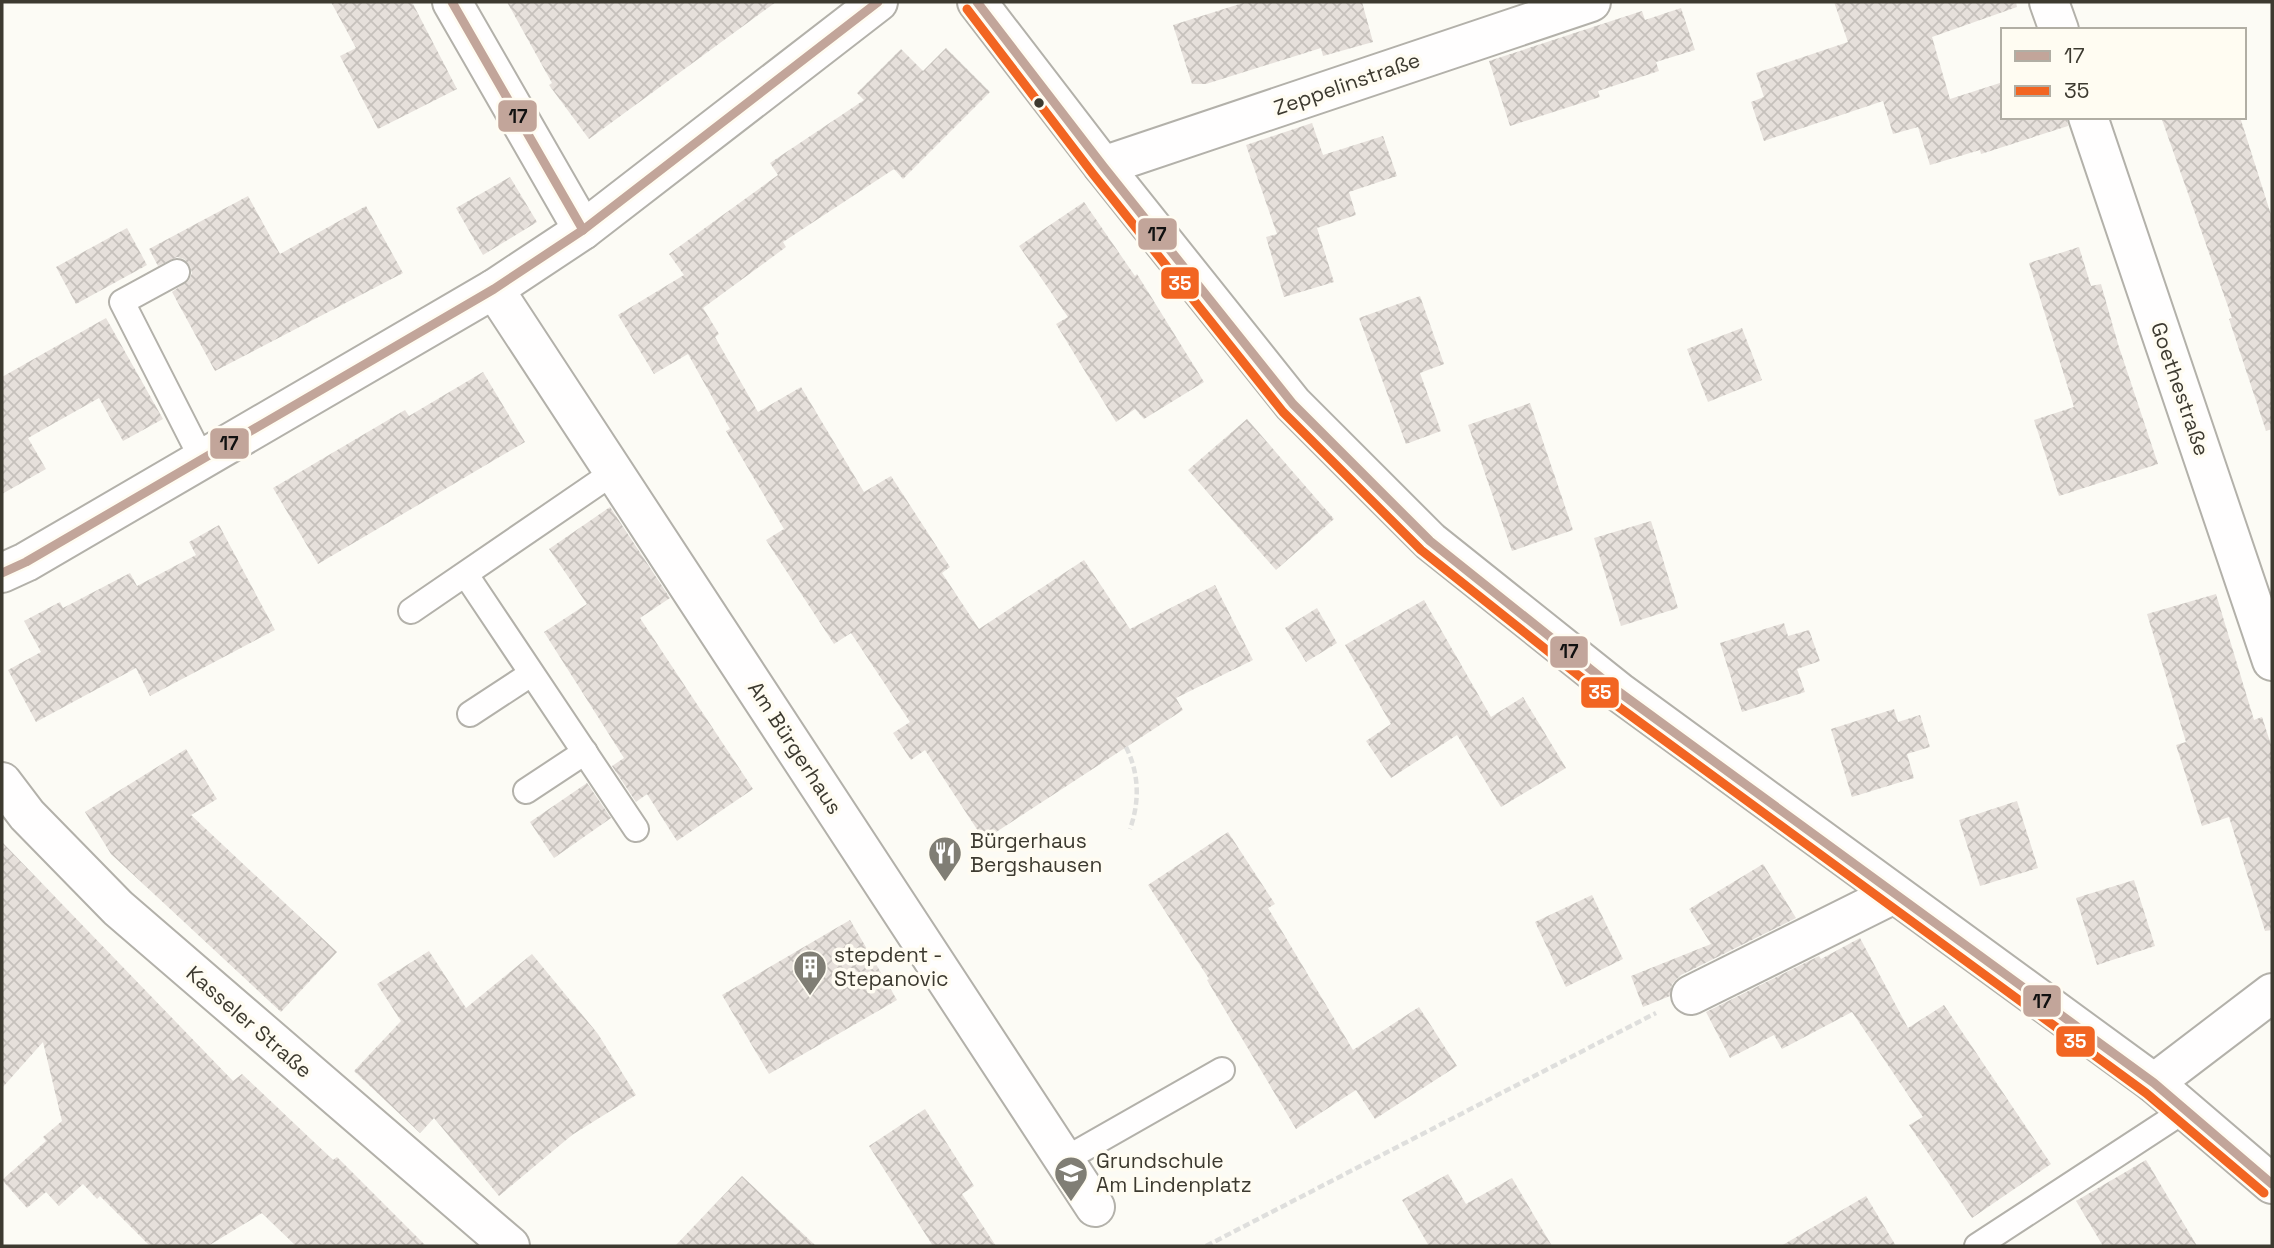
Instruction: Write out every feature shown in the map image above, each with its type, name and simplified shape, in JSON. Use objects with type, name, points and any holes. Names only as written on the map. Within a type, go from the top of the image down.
[{"type":"street","points":[[452,2],[583,230]]},
{"type":"street","points":[[2,573],[26,562],[494,289],[583,230],[878,2]]},
{"type":"street","points":[[977,2],[1103,166],[1293,404],[1430,541],[1619,692],[2154,1083],[2272,1184]]},
{"type":"street","name":"Zeppelinstraße","points":[[1103,166],[1591,2]]},
{"type":"street","points":[[2049,2],[2058,28]]},
{"type":"street","name":"Goethestraße","points":[[2089,119],[2272,661]]},
{"type":"street","name":"Am Bürgerhaus","points":[[494,289],[1095,1207]]},
{"type":"street","name":"Kasseler Straße","points":[[2,782],[27,815],[118,908],[510,1246]]},
{"type":"street","points":[[1691,995],[1894,894]]},
{"type":"street","points":[[2154,1083],[2272,993]]},
{"type":"lane","points":[[177,272],[122,302],[202,459]]},
{"type":"lane","points":[[411,611],[614,472]]},
{"type":"lane","points":[[466,575],[636,829]]},
{"type":"lane","points":[[470,714],[531,674]]},
{"type":"lane","points":[[526,791],[585,752]]},
{"type":"lane","points":[[1064,1160],[1222,1070]]},
{"type":"lane","points":[[1977,1246],[2185,1110]]},
{"type":"path","points":[[1126,747],[1137,782],[1137,810],[1130,829]]},
{"type":"path","points":[[1206,1246],[1691,995]]},
{"type":"building","points":[[331,2],[412,2],[457,89],[378,129],[340,56],[356,48]]},
{"type":"building","points":[[507,2],[776,2],[589,139],[549,85],[552,83]]},
{"type":"building","points":[[1246,2],[1362,2],[1373,42],[1323,56],[1321,48],[1206,84],[1192,84],[1173,25]]},
{"type":"building","points":[[1834,2],[2016,2],[2017,7],[1932,37],[1950,99],[2001,83],[2001,119],[2067,119],[2068,126],[1981,154],[1980,150],[1930,165],[1918,127],[1893,134],[1883,101],[1764,141],[1751,102],[1764,97],[1756,73],[1848,42]]},
{"type":"building","points":[[1681,8],[1695,50],[1656,62],[1659,71],[1598,91],[1600,97],[1510,126],[1489,61],[1642,11],[1645,20]]},
{"type":"building","points":[[946,48],[990,92],[903,179],[894,169],[783,242],[786,247],[703,308],[719,334],[715,337],[758,412],[801,387],[864,492],[891,476],[950,567],[942,573],[979,629],[1084,560],[1130,629],[1215,585],[1253,660],[1176,698],[1183,710],[984,840],[925,750],[911,760],[893,733],[910,722],[851,633],[834,644],[766,540],[784,529],[726,431],[730,429],[688,354],[654,374],[618,315],[684,275],[669,254],[778,175],[770,163],[864,100],[857,93],[901,49],[923,71]]},
{"type":"building","points":[[2162,119],[2241,119],[2272,218],[2272,429],[2266,431],[2229,319],[2232,318]]},
{"type":"building","points":[[1312,123],[1323,155],[1383,136],[1397,176],[1349,192],[1356,215],[1317,228],[1334,282],[1284,297],[1266,237],[1277,234],[1246,145]]},
{"type":"building","points":[[510,177],[537,222],[483,255],[456,208]]},
{"type":"building","points":[[248,196],[280,254],[366,206],[403,273],[215,371],[172,292],[189,280],[192,273],[190,266],[184,259],[177,257],[158,266],[149,249]]},
{"type":"building","points":[[1084,202],[1135,276],[1137,274],[1204,382],[1144,419],[1135,409],[1116,422],[1056,324],[1068,317],[1019,246]]},
{"type":"building","points":[[127,228],[147,265],[76,304],[56,267]]},
{"type":"building","points":[[2079,247],[2091,286],[2101,284],[2158,464],[2059,496],[2034,420],[2074,407],[2029,263]]},
{"type":"building","points":[[1420,296],[1444,364],[1420,373],[1441,431],[1406,444],[1359,318]]},
{"type":"building","points":[[106,318],[163,419],[123,441],[99,398],[28,438],[46,469],[2,494],[2,377]]},
{"type":"building","points":[[1742,328],[1762,380],[1708,402],[1687,349]]},
{"type":"building","points":[[483,372],[525,442],[318,564],[273,488],[405,410],[409,416]]},
{"type":"building","points":[[1530,403],[1573,530],[1512,551],[1468,425]]},
{"type":"building","points":[[1247,419],[1334,519],[1276,570],[1188,470]]},
{"type":"building","points":[[610,507],[670,598],[640,618],[753,789],[677,841],[647,794],[636,802],[612,766],[624,758],[544,632],[587,604],[549,549]]},
{"type":"building","points":[[1651,521],[1678,608],[1621,626],[1594,538]]},
{"type":"building","points":[[219,525],[275,630],[150,696],[136,668],[36,722],[8,670],[41,652],[24,621],[60,602],[63,608],[130,573],[137,586],[196,555],[189,542]]},
{"type":"building","points":[[2216,594],[2254,720],[2262,717],[2272,748],[2272,930],[2265,931],[2229,817],[2202,826],[2176,745],[2186,742],[2147,614]]},
{"type":"building","points":[[1424,600],[1491,717],[1523,697],[1566,768],[1501,807],[1457,735],[1391,778],[1366,741],[1391,724],[1345,645]]},
{"type":"building","points":[[1317,608],[1337,643],[1306,662],[1285,628]]},
{"type":"building","points":[[1784,623],[1788,636],[1809,630],[1820,661],[1797,669],[1805,692],[1742,712],[1720,643]]},
{"type":"building","points":[[1894,709],[1898,722],[1920,715],[1930,747],[1907,754],[1914,778],[1852,797],[1831,729]]},
{"type":"building","points":[[186,749],[217,799],[191,815],[337,952],[281,1012],[111,854],[85,812]]},
{"type":"building","points":[[587,783],[611,818],[554,858],[530,822]]},
{"type":"building","points":[[2017,801],[2038,868],[1980,886],[1959,820]]},
{"type":"building","points":[[1228,832],[1275,904],[1268,908],[1353,1050],[1419,1007],[1457,1066],[1375,1119],[1356,1090],[1296,1129],[1207,980],[1209,979],[1148,885]]},
{"type":"building","points":[[2,842],[233,1081],[242,1074],[333,1160],[337,1157],[426,1246],[296,1246],[262,1213],[208,1246],[150,1246],[100,1196],[97,1199],[83,1184],[59,1206],[46,1192],[27,1208],[2,1180],[46,1141],[43,1137],[62,1121],[43,1042],[2,1088]]},
{"type":"building","points":[[1763,864],[1796,918],[1681,975],[1672,984],[1670,996],[1643,1007],[1631,976],[1711,944],[1689,909]]},
{"type":"building","points":[[2134,880],[2155,946],[2097,965],[2076,898]]},
{"type":"building","points":[[1592,895],[1623,959],[1566,987],[1535,922]]},
{"type":"building","name":"stepdent - Stepanovic","points":[[850,920],[897,1000],[769,1074],[722,995]]},
{"type":"building","points":[[1860,938],[1908,1028],[1944,1005],[2051,1164],[1972,1218],[1909,1125],[1923,1117],[1852,1012],[1782,1049],[1774,1035],[1730,1058],[1706,1012]]},
{"type":"building","points":[[429,951],[466,1008],[532,954],[598,1034],[636,1095],[572,1135],[499,1196],[434,1118],[420,1133],[354,1071],[401,1021],[377,984]]},
{"type":"building","points":[[925,1109],[974,1186],[962,1194],[996,1246],[933,1246],[869,1146]]},
{"type":"building","points":[[2146,1160],[2197,1246],[2103,1246],[2076,1201]]},
{"type":"building","points":[[1448,1174],[1466,1204],[1512,1178],[1552,1246],[1429,1246],[1402,1200]]},
{"type":"building","points":[[742,1176],[816,1246],[675,1246]]},
{"type":"building","points":[[1866,1196],[1896,1246],[1781,1246]]},
{"type":"transit line","name":"17","points":[[452,2],[583,230]]},
{"type":"transit line","name":"17","points":[[2,573],[26,562],[494,289],[583,230],[878,2]]},
{"type":"transit line","name":"17","points":[[977,2],[1103,166],[1293,404],[1430,541],[1619,692],[2154,1083],[2272,1184]]},
{"type":"transit line","name":"35","points":[[967,9],[1093,174],[1283,412],[1421,550],[1612,702],[2146,1093],[2264,1193]]},
{"type":"place","name":"Bürgerhaus Bergshausen","points":[[945,883]]},
{"type":"place","name":"stepdent - Stepanovic","points":[[810,997]]},
{"type":"place","name":"Grundschule Am Lindenplatz","points":[[1071,1203]]}]
